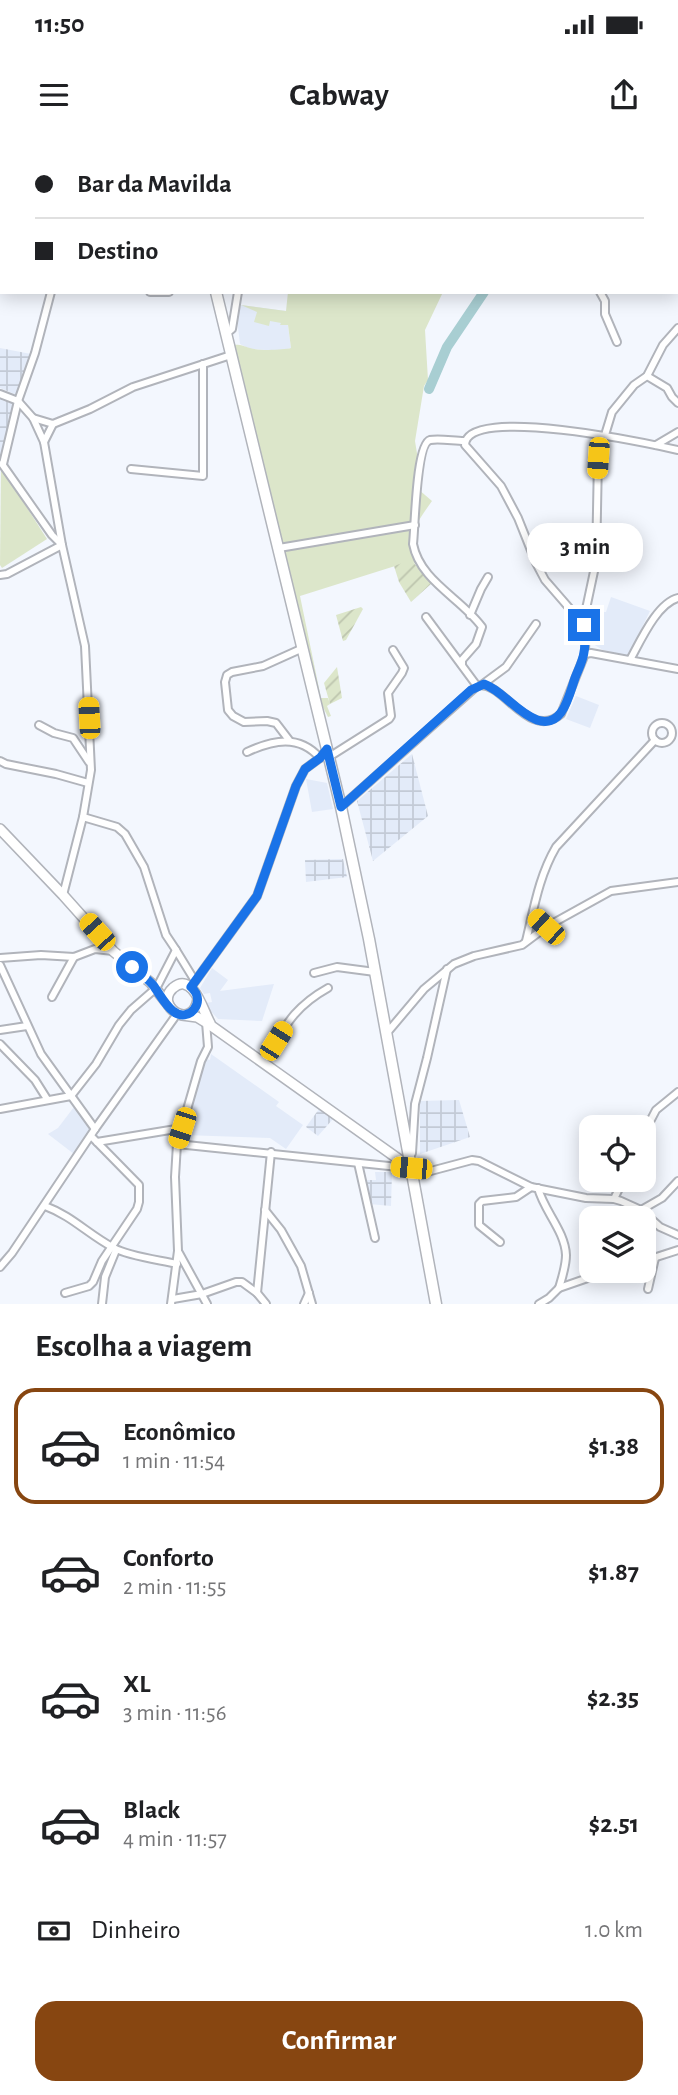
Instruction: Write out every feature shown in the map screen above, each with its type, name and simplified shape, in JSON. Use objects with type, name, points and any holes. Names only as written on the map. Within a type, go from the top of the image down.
[{"type":"main road","points":[[218,294],[326,755],[341,807],[375,972],[436,1304]]},
{"type":"street","points":[[50,294],[1,465],[62,545]]},
{"type":"street","points":[[226,334],[232,330],[238,294]]},
{"type":"street","points":[[601,294],[617,342]]},
{"type":"street","points":[[426,617],[480,685],[536,720],[554,720],[561,714],[584,654],[584,625],[596,562],[598,458],[612,412],[634,385],[647,376],[663,345],[678,328]]},
{"type":"street","points":[[33,418],[53,424],[133,387],[231,355]]},
{"type":"street","points":[[131,469],[203,476],[203,364]]},
{"type":"street","points":[[647,376],[667,388],[678,403]]},
{"type":"street","points":[[0,394],[18,401],[33,418],[44,442],[62,545],[85,646],[90,764],[83,817],[63,895]]},
{"type":"street","points":[[44,442],[53,424]]},
{"type":"street","points":[[464,441],[469,434],[489,428],[518,427],[605,435],[678,450]]},
{"type":"street","points":[[656,445],[678,432]]},
{"type":"street","points":[[462,665],[462,660],[476,644],[482,627],[422,569],[413,544],[419,459],[424,444],[430,440],[464,441]]},
{"type":"street","points":[[464,441],[501,486],[545,580],[584,625]]},
{"type":"street","points":[[279,548],[415,525]]},
{"type":"street","points":[[0,575],[62,545]]},
{"type":"street","points":[[470,615],[488,577]]},
{"type":"street","points":[[630,660],[661,609],[678,598]]},
{"type":"street","points":[[341,807],[480,685],[506,667],[536,624]]},
{"type":"street","points":[[289,740],[276,723],[244,722],[233,716],[228,710],[225,682],[227,675],[232,672],[263,666],[303,648]]},
{"type":"street","points":[[155,985],[193,984],[257,896],[296,786],[305,769],[389,719],[391,716],[388,693],[404,668],[393,650]]},
{"type":"street","points":[[584,654],[678,669]]},
{"type":"street","points":[[655,740],[653,731],[660,724],[666,724],[671,728],[671,738],[678,744]]},
{"type":"street","points":[[39,725],[54,733],[73,738],[90,764]]},
{"type":"street","points":[[655,740],[664,743],[671,738]]},
{"type":"street","points":[[247,752],[266,743],[289,740],[326,755]]},
{"type":"street","points":[[526,941],[540,880],[556,847],[655,740]]},
{"type":"street","points":[[0,761],[88,783]]},
{"type":"street","points":[[83,817],[117,827],[125,834],[144,867],[166,935],[193,984],[208,1023],[208,1047],[201,1061],[177,1144],[175,1177],[178,1251],[172,1301],[242,1282],[266,1304]]},
{"type":"street","points":[[0,829],[113,951],[155,985],[176,1012],[208,1023],[411,1172]]},
{"type":"street","points":[[386,1034],[425,989],[454,964],[522,945],[546,927],[611,891],[678,882]]},
{"type":"street","points":[[533,914],[546,927]]},
{"type":"street","points":[[0,958],[41,955],[74,957],[95,949],[113,951]]},
{"type":"street","points":[[0,1108],[71,1096],[96,1064],[119,1025],[155,985],[176,950]]},
{"type":"street","points":[[52,997],[74,957]]},
{"type":"street","points":[[0,965],[41,1054],[95,1129]]},
{"type":"street","points":[[314,973],[337,967],[375,972]]},
{"type":"street","points":[[411,1172],[415,1104],[447,969]]},
{"type":"street","points":[[177,986],[168,998],[176,1012],[187,1014],[195,1009],[198,999]]},
{"type":"street","points":[[263,1062],[296,1010],[328,988]]},
{"type":"street","points":[[0,1266],[45,1206],[176,1012]]},
{"type":"street","points":[[0,1030],[27,1026]]},
{"type":"street","points":[[0,1044],[34,1080],[47,1099]]},
{"type":"street","points":[[653,1115],[678,1092]]},
{"type":"street","points":[[97,1142],[182,1128]]},
{"type":"street","points":[[91,1136],[139,1185],[139,1202],[114,1249],[105,1277],[102,1304]]},
{"type":"street","points":[[177,1144],[271,1152],[411,1172],[472,1160],[534,1187],[586,1198],[614,1199],[631,1206]]},
{"type":"street","points":[[257,1293],[271,1152]]},
{"type":"street","points":[[358,1163],[375,1238]]},
{"type":"street","points":[[648,1206],[662,1198],[678,1181]]},
{"type":"street","points":[[500,1242],[479,1225],[479,1205],[482,1201],[516,1197],[534,1187]]},
{"type":"street","points":[[534,1187],[565,1247],[566,1257],[559,1288]]},
{"type":"street","points":[[614,1199],[617,1192]]},
{"type":"street","points":[[45,1206],[67,1215],[85,1231],[114,1249],[177,1264]]},
{"type":"street","points":[[265,1210],[281,1230],[302,1266],[312,1304]]},
{"type":"street","points":[[656,1223],[678,1235]]},
{"type":"street","points":[[65,1293],[91,1284],[102,1261],[114,1249]]},
{"type":"street","points":[[656,1258],[678,1250]]},
{"type":"street","points":[[178,1251],[207,1304]]},
{"type":"street","points":[[539,1304],[550,1298],[559,1288],[579,1281]]},
{"type":"street","points":[[648,1289],[649,1283]]},
{"type":"street","points":[[304,1304],[309,1293]]},
{"type":"shaded area","points":[[241,305],[286,311],[291,348],[280,351],[250,349],[240,344],[237,319]]},
{"type":"shaded area","points":[[0,348],[31,354],[17,395],[0,388]]},
{"type":"shaded area","points":[[1,398],[14,403],[0,462],[0,401]]},
{"type":"shaded area","points":[[611,597],[650,611],[628,656],[603,650],[588,641],[589,612],[606,612]]},
{"type":"shaded area","points":[[576,696],[599,705],[590,728],[566,719]]},
{"type":"shaded area","points":[[412,754],[428,816],[373,861],[357,801]]},
{"type":"shaded area","points":[[306,779],[327,783],[333,809],[312,812]]},
{"type":"shaded area","points":[[343,859],[347,877],[306,882],[305,860]]},
{"type":"shaded area","points":[[212,968],[228,980],[220,991],[274,984],[262,1021],[218,1019],[205,1005],[212,1002],[210,993],[204,994],[200,988]]},
{"type":"shaded area","points":[[211,1054],[279,1102],[276,1106],[303,1125],[286,1149],[270,1138],[184,1135],[205,1059],[210,1060]]},
{"type":"shaded area","points":[[459,1100],[470,1137],[420,1154],[420,1101]]},
{"type":"shaded area","points":[[74,1107],[91,1129],[74,1154],[48,1134],[58,1128]]},
{"type":"shaded area","points":[[319,1109],[333,1119],[318,1136],[306,1127]]},
{"type":"shaded area","points":[[375,1172],[392,1172],[391,1206],[369,1204],[365,1180],[376,1180]]},
{"type":"green space","points":[[288,294],[442,294],[425,330],[428,380],[424,386],[415,441],[419,466],[418,489],[432,501],[414,533],[415,548],[422,569],[411,561],[300,596],[321,698],[328,698],[330,704],[327,706],[331,716],[328,717],[319,699],[232,345],[265,350],[291,348],[288,325],[270,321],[269,326],[254,322],[257,312],[241,305],[286,311]]},
{"type":"green space","points":[[1,467],[47,539],[2,568],[0,565]]},
{"type":"green space","points":[[411,560],[432,583],[411,602],[399,582],[394,566]]},
{"type":"green space","points":[[361,607],[363,609],[343,641],[336,615]]},
{"type":"green space","points":[[337,667],[342,698],[330,704],[324,683]]},
{"type":"waterway","points":[[429,389],[447,347],[483,294]]},
{"type":"route","points":[[132,967],[151,983],[173,1011],[182,1015],[192,1012],[198,999],[191,987],[257,896],[288,805],[305,769],[327,749],[341,807],[471,690],[484,684],[536,720],[554,720],[566,705],[584,654],[584,625]]}]
